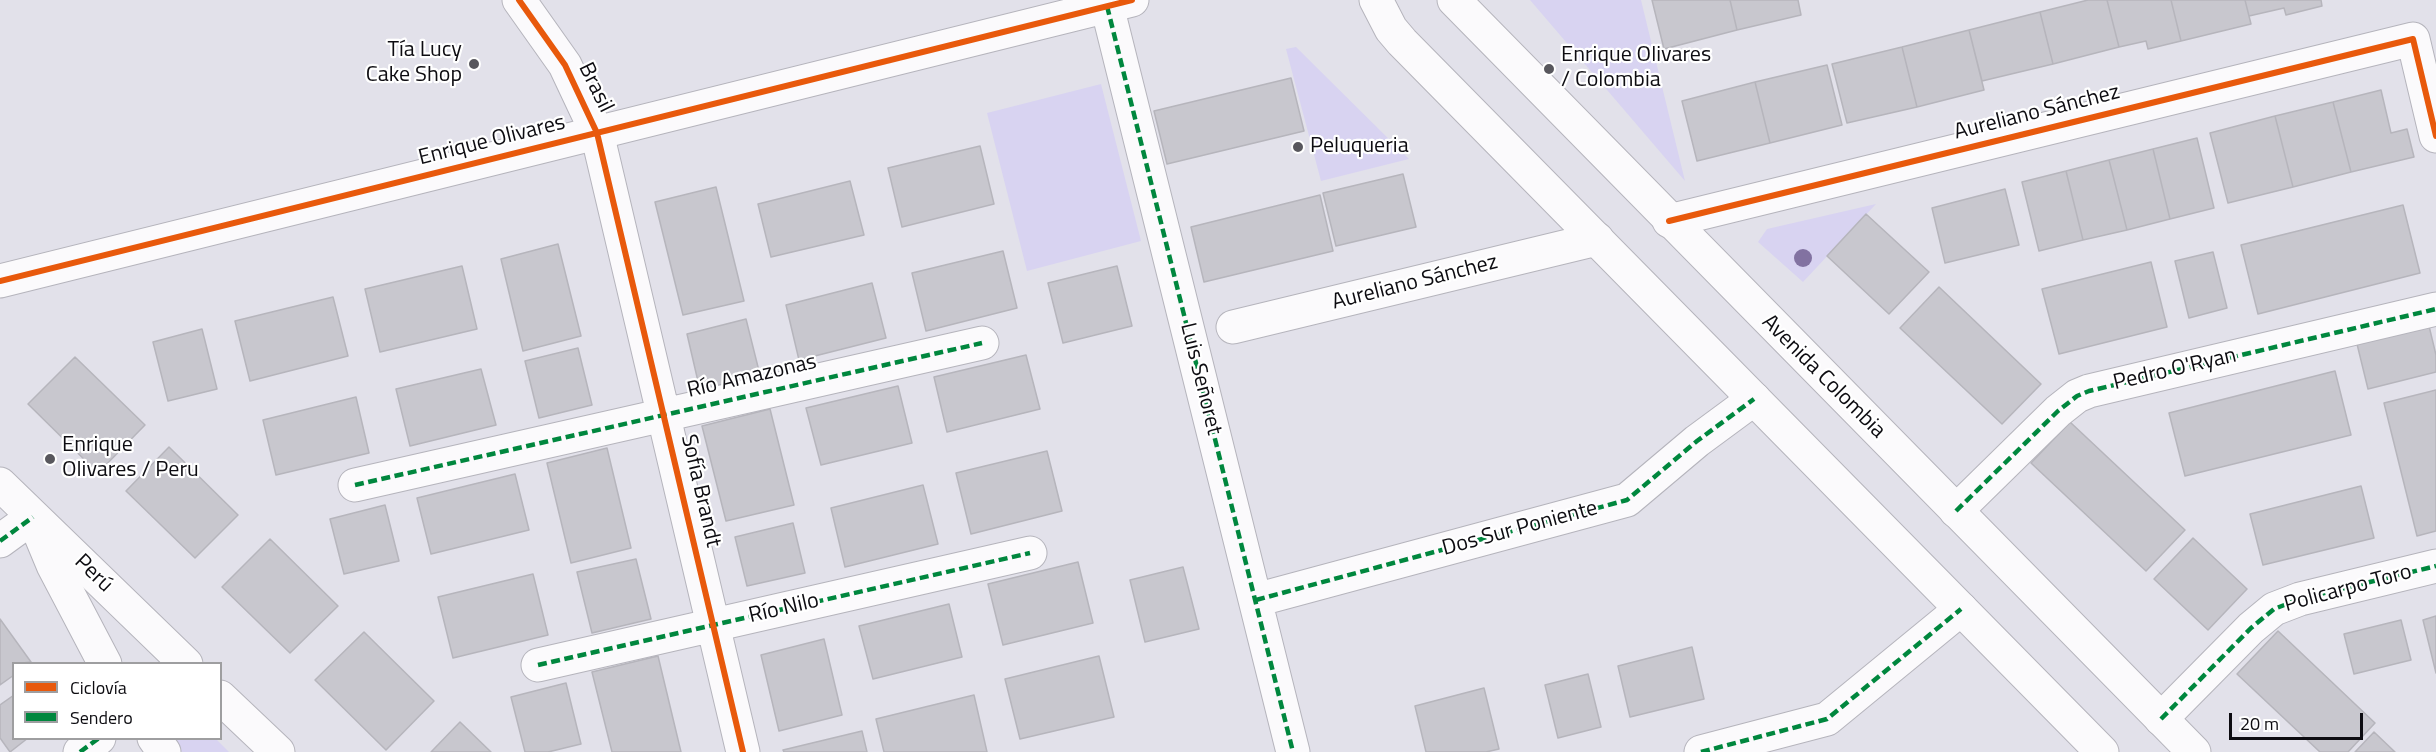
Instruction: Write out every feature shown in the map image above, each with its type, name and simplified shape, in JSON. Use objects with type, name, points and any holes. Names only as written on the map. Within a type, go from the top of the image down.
[{"type":"street","name":"Brasil","points":[[519,0],[565,65],[597,133]]},
{"type":"street","points":[[1376,0],[1391,29],[1402,42],[2102,752]]},
{"type":"street","name":"Avenida Colombia","points":[[1454,0],[2194,752]]},
{"type":"street","name":"Enrique Olivares","points":[[0,281],[1119,3]]},
{"type":"street","name":"Luis Señoret","points":[[1119,3],[1293,752]]},
{"type":"street","name":"Aureliano Sánchez","points":[[1670,221],[2413,39],[2436,136]]},
{"type":"street","name":"Sofía Brandt","points":[[597,133],[742,752]]},
{"type":"street","name":"Aureliano Sánchez","points":[[1233,327],[1597,239]]},
{"type":"street","name":"Pedro O'Ryan","points":[[1956,511],[2058,411],[2083,393],[2436,309]]},
{"type":"street","name":"Río Amazonas","points":[[356,485],[982,343]]},
{"type":"street","name":"Dos Sur Poniente","points":[[1256,600],[1627,500],[1697,441],[1754,399]]},
{"type":"street","name":"Perú","points":[[0,484],[185,662]]},
{"type":"street","points":[[0,541],[33,517],[53,566],[104,662]]},
{"type":"street","name":"Río Nilo","points":[[538,665],[1030,553]]},
{"type":"street","name":"Policarpo Toro","points":[[2161,719],[2251,628],[2274,609],[2300,599],[2436,566]]},
{"type":"street","points":[[1701,752],[1827,719],[1961,609]]},
{"type":"street","points":[[222,699],[278,752]]},
{"type":"street","points":[[80,752],[96,740]]},
{"type":"shaded area","points":[[1530,0],[1641,0],[1685,181]]},
{"type":"shaded area","points":[[1296,47],[1409,159],[1321,181],[1286,49]]},
{"type":"shaded area","points":[[1101,84],[1141,241],[1027,271],[987,113]]},
{"type":"shaded area","points":[[1876,204],[1803,282],[1758,242],[1767,229]]},
{"type":"shaded area","points":[[174,740],[217,740],[229,752],[182,752]]},
{"type":"building","points":[[1652,0],[1730,0],[1737,30],[1664,49]]},
{"type":"building","points":[[1730,0],[1798,0],[1801,15],[1737,30]]},
{"type":"building","points":[[2088,0],[2107,0],[2119,47],[2053,64],[2040,12]]},
{"type":"building","points":[[2107,0],[2171,0],[2181,41],[2148,49],[2146,41],[2119,47]]},
{"type":"building","points":[[2171,0],[2245,0],[2251,24],[2181,41]]},
{"type":"building","points":[[2245,0],[2321,0],[2322,6],[2286,15],[2284,8],[2249,16]]},
{"type":"building","points":[[2040,12],[2053,64],[1982,81],[1969,30]]},
{"type":"building","points":[[1969,30],[1984,90],[1917,107],[1902,47]]},
{"type":"building","points":[[1902,47],[1917,107],[1847,123],[1832,64]]},
{"type":"building","points":[[1827,65],[1842,125],[1770,143],[1755,82]]},
{"type":"building","points":[[1291,78],[1304,131],[1167,164],[1154,111]]},
{"type":"building","points":[[1755,82],[1770,143],[1697,161],[1682,101]]},
{"type":"building","points":[[2381,90],[2391,133],[2407,129],[2414,157],[2351,172],[2333,102]]},
{"type":"building","points":[[2333,102],[2351,172],[2293,187],[2275,116]]},
{"type":"building","points":[[2275,116],[2293,187],[2228,203],[2210,133]]},
{"type":"building","points":[[2197,138],[2214,208],[2170,219],[2153,149]]},
{"type":"building","points":[[980,146],[994,204],[902,227],[888,168]]},
{"type":"building","points":[[2153,149],[2170,219],[2127,230],[2109,160]]},
{"type":"building","points":[[2109,160],[2127,230],[2083,240],[2066,171]]},
{"type":"building","points":[[2066,171],[2083,240],[2039,251],[2022,182]]},
{"type":"building","points":[[1403,174],[1416,227],[1336,246],[1323,193]]},
{"type":"building","points":[[850,181],[864,235],[771,257],[758,204]]},
{"type":"building","points":[[716,187],[744,301],[683,315],[655,202]]},
{"type":"building","points":[[2005,189],[2019,245],[1945,263],[1932,208]]},
{"type":"building","points":[[1320,195],[1333,251],[1204,282],[1191,227]]},
{"type":"building","points":[[2403,205],[2420,273],[2258,314],[2241,245]]},
{"type":"building","points":[[1866,214],[1929,272],[1889,314],[1827,256]]},
{"type":"building","points":[[558,244],[581,336],[523,351],[501,259]]},
{"type":"building","points":[[1003,251],[1017,308],[926,331],[912,273]]},
{"type":"building","points":[[2213,252],[2227,308],[2189,318],[2175,261]]},
{"type":"building","points":[[2151,262],[2167,327],[2059,354],[2042,289]]},
{"type":"building","points":[[462,266],[477,329],[380,352],[365,289]]},
{"type":"building","points":[[1117,266],[1132,326],[1063,343],[1048,283]]},
{"type":"building","points":[[872,283],[886,338],[799,360],[786,305]]},
{"type":"building","points":[[1939,287],[2041,384],[2002,424],[1900,328]]},
{"type":"building","points":[[333,297],[348,356],[250,381],[235,321]]},
{"type":"building","points":[[746,319],[760,375],[700,390],[687,334]]},
{"type":"building","points":[[2429,326],[2436,355],[2436,372],[2368,389],[2357,344]]},
{"type":"building","points":[[202,329],[217,389],[168,401],[153,342]]},
{"type":"building","points":[[578,348],[592,405],[539,418],[525,361]]},
{"type":"building","points":[[1026,355],[1040,409],[947,432],[934,377]]},
{"type":"building","points":[[75,357],[145,425],[98,473],[28,404]]},
{"type":"building","points":[[481,369],[496,425],[410,446],[396,389]]},
{"type":"building","points":[[2335,371],[2351,435],[2185,476],[2169,413]]},
{"type":"building","points":[[898,386],[912,443],[821,465],[806,408]]},
{"type":"building","points":[[2436,390],[2436,531],[2417,536],[2384,403]]},
{"type":"building","points":[[356,397],[369,453],[276,475],[263,420]]},
{"type":"building","points":[[770,409],[794,505],[726,521],[702,426]]},
{"type":"building","points":[[2070,422],[2185,530],[2146,571],[2031,463]]},
{"type":"building","points":[[169,447],[238,515],[195,558],[126,491]]},
{"type":"building","points":[[607,448],[631,548],[571,563],[547,463]]},
{"type":"building","points":[[1047,451],[1062,511],[971,534],[956,473]]},
{"type":"building","points":[[515,474],[529,530],[431,554],[417,498]]},
{"type":"building","points":[[923,485],[938,544],[845,567],[831,508]]},
{"type":"building","points":[[2361,486],[2374,538],[2263,565],[2250,514]]},
{"type":"building","points":[[385,505],[399,561],[344,574],[330,519]]},
{"type":"building","points":[[793,523],[805,573],[747,586],[735,537]]},
{"type":"building","points":[[2193,538],[2247,589],[2208,630],[2154,579]]},
{"type":"building","points":[[270,539],[338,606],[290,653],[222,587]]},
{"type":"building","points":[[636,559],[651,619],[592,633],[577,572]]},
{"type":"building","points":[[1078,562],[1093,623],[1003,645],[988,584]]},
{"type":"building","points":[[1183,567],[1199,629],[1145,642],[1130,580]]},
{"type":"building","points":[[533,574],[548,635],[453,658],[438,597]]},
{"type":"building","points":[[949,604],[962,657],[873,679],[859,626]]},
{"type":"building","points":[[2436,616],[2436,673],[2423,620]]},
{"type":"building","points":[[0,619],[31,662],[12,662],[12,676],[0,685]]},
{"type":"building","points":[[2401,620],[2411,660],[2354,674],[2344,634]]},
{"type":"building","points":[[2278,631],[2375,723],[2348,752],[2320,752],[2237,674]]},
{"type":"building","points":[[364,632],[434,701],[386,750],[315,680]]},
{"type":"building","points":[[824,639],[842,715],[779,731],[761,655]]},
{"type":"building","points":[[1692,647],[1704,699],[1630,717],[1618,666]]},
{"type":"building","points":[[658,656],[681,752],[612,752],[592,672]]},
{"type":"building","points":[[1099,656],[1114,717],[1020,739],[1005,679]]},
{"type":"building","points":[[1588,674],[1601,727],[1558,738],[1545,685]]},
{"type":"building","points":[[566,683],[581,744],[548,752],[525,752],[511,697]]},
{"type":"building","points":[[1484,688],[1499,749],[1486,752],[1426,752],[1415,706]]},
{"type":"building","points":[[974,695],[987,752],[884,752],[876,719]]},
{"type":"building","points":[[12,696],[12,740],[25,740],[10,752],[0,738],[0,705]]},
{"type":"building","points":[[460,722],[491,752],[431,752]]},
{"type":"building","points":[[862,731],[867,752],[784,752],[783,750]]},
{"type":"building","points":[[2374,732],[2395,752],[2355,752]]},
{"type":"marked path","points":[[1107,6],[1293,752]]},
{"type":"marked path","points":[[1956,511],[2058,411],[2077,396],[2089,391],[2436,309]]},
{"type":"marked path","points":[[355,485],[982,343]]},
{"type":"marked path","points":[[1256,600],[1627,500],[1697,441],[1754,399]]},
{"type":"marked path","points":[[0,541],[33,517]]},
{"type":"marked path","points":[[538,665],[1030,553]]},
{"type":"marked path","points":[[2161,719],[2251,628],[2274,609],[2300,599],[2436,566]]},
{"type":"marked path","points":[[1701,752],[1827,719],[1961,609]]},
{"type":"marked path","points":[[80,752],[96,740]]},
{"type":"cycle path","points":[[519,0],[565,65],[597,133],[743,752]]},
{"type":"cycle path","points":[[0,281],[1132,0]]},
{"type":"cycle path","points":[[1669,221],[2413,39],[2436,136]]},
{"type":"place","name":"Tía Lucy Cake Shop","points":[[474,64]]},
{"type":"place","name":"Enrique Olivares / Colombia","points":[[1549,69]]},
{"type":"place","name":"Peluqueria","points":[[1298,147]]},
{"type":"place","name":"Enrique Olivares / Peru","points":[[50,459]]}]
